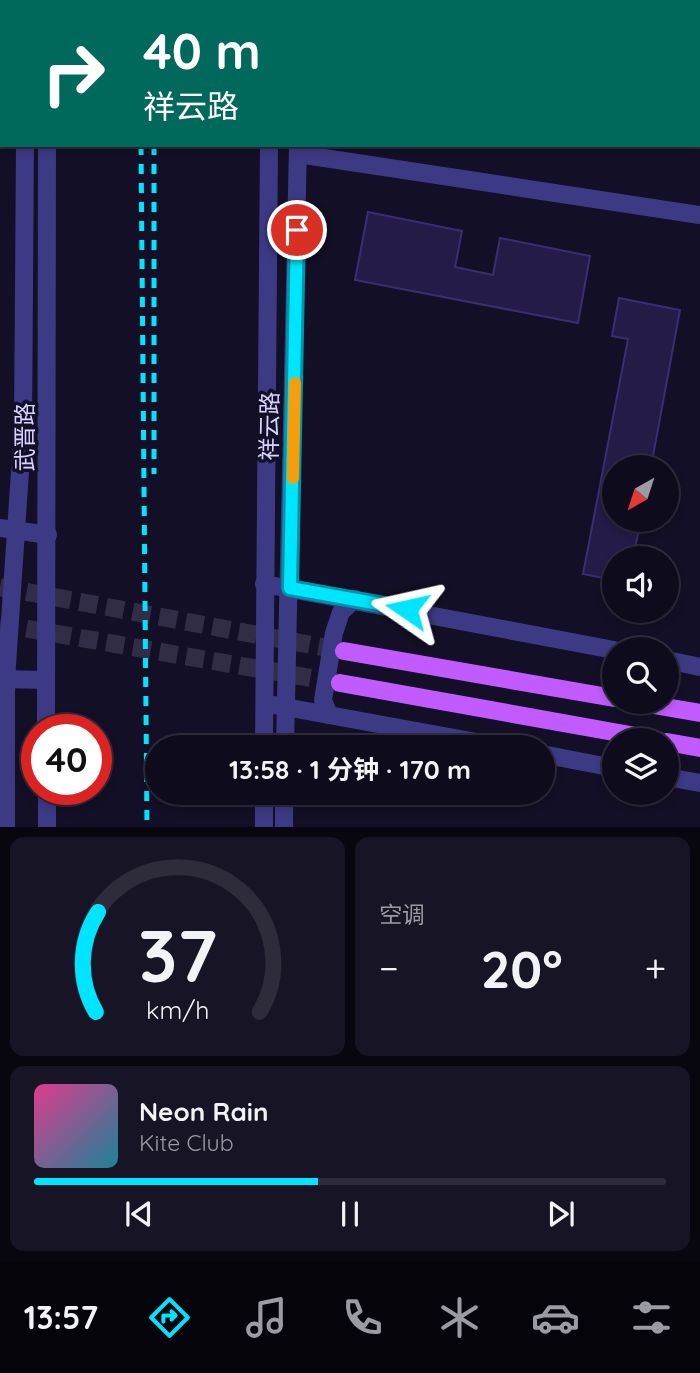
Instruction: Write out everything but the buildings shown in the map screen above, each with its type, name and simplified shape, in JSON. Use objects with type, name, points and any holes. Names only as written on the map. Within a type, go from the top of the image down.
[{"type":"main road","points":[[344,651],[602,696]]},
{"type":"main road","points":[[340,683],[602,730]]},
{"type":"main road","points":[[679,709],[700,713]]},
{"type":"main road","points":[[679,744],[700,748]]},
{"type":"street","name":"武晋路","points":[[6,827],[3,679],[8,530],[23,427],[25,147]]},
{"type":"street","name":"武晋路","points":[[46,714],[47,147]]},
{"type":"street","name":"祥云路","points":[[264,735],[269,147]]},
{"type":"street","points":[[298,149],[700,215]]},
{"type":"street","name":"祥云路","points":[[285,735],[298,149]]},
{"type":"street","points":[[8,530],[48,535]]},
{"type":"street","points":[[264,584],[602,648]]},
{"type":"street","points":[[329,715],[323,700],[334,633],[341,612],[355,599]]},
{"type":"street","points":[[679,663],[700,667]]},
{"type":"street","points":[[3,679],[46,680]]},
{"type":"street","points":[[264,702],[438,735]]},
{"type":"street","points":[[555,757],[602,766]]},
{"type":"street","points":[[679,779],[700,783]]},
{"type":"street","points":[[47,805],[47,827]]},
{"type":"street","points":[[264,805],[264,827]]},
{"type":"street","points":[[284,827],[285,805]]},
{"type":"tunnel","points":[[0,587],[344,651]]},
{"type":"tunnel","points":[[0,624],[340,683]]},
{"type":"railway","points":[[141,147],[147,827]]},
{"type":"railway","points":[[154,147],[154,474]]},
{"type":"slow traffic","points":[[293,478],[295,383]]},
{"type":"route","points":[[297,230],[290,588],[407,609]]}]
